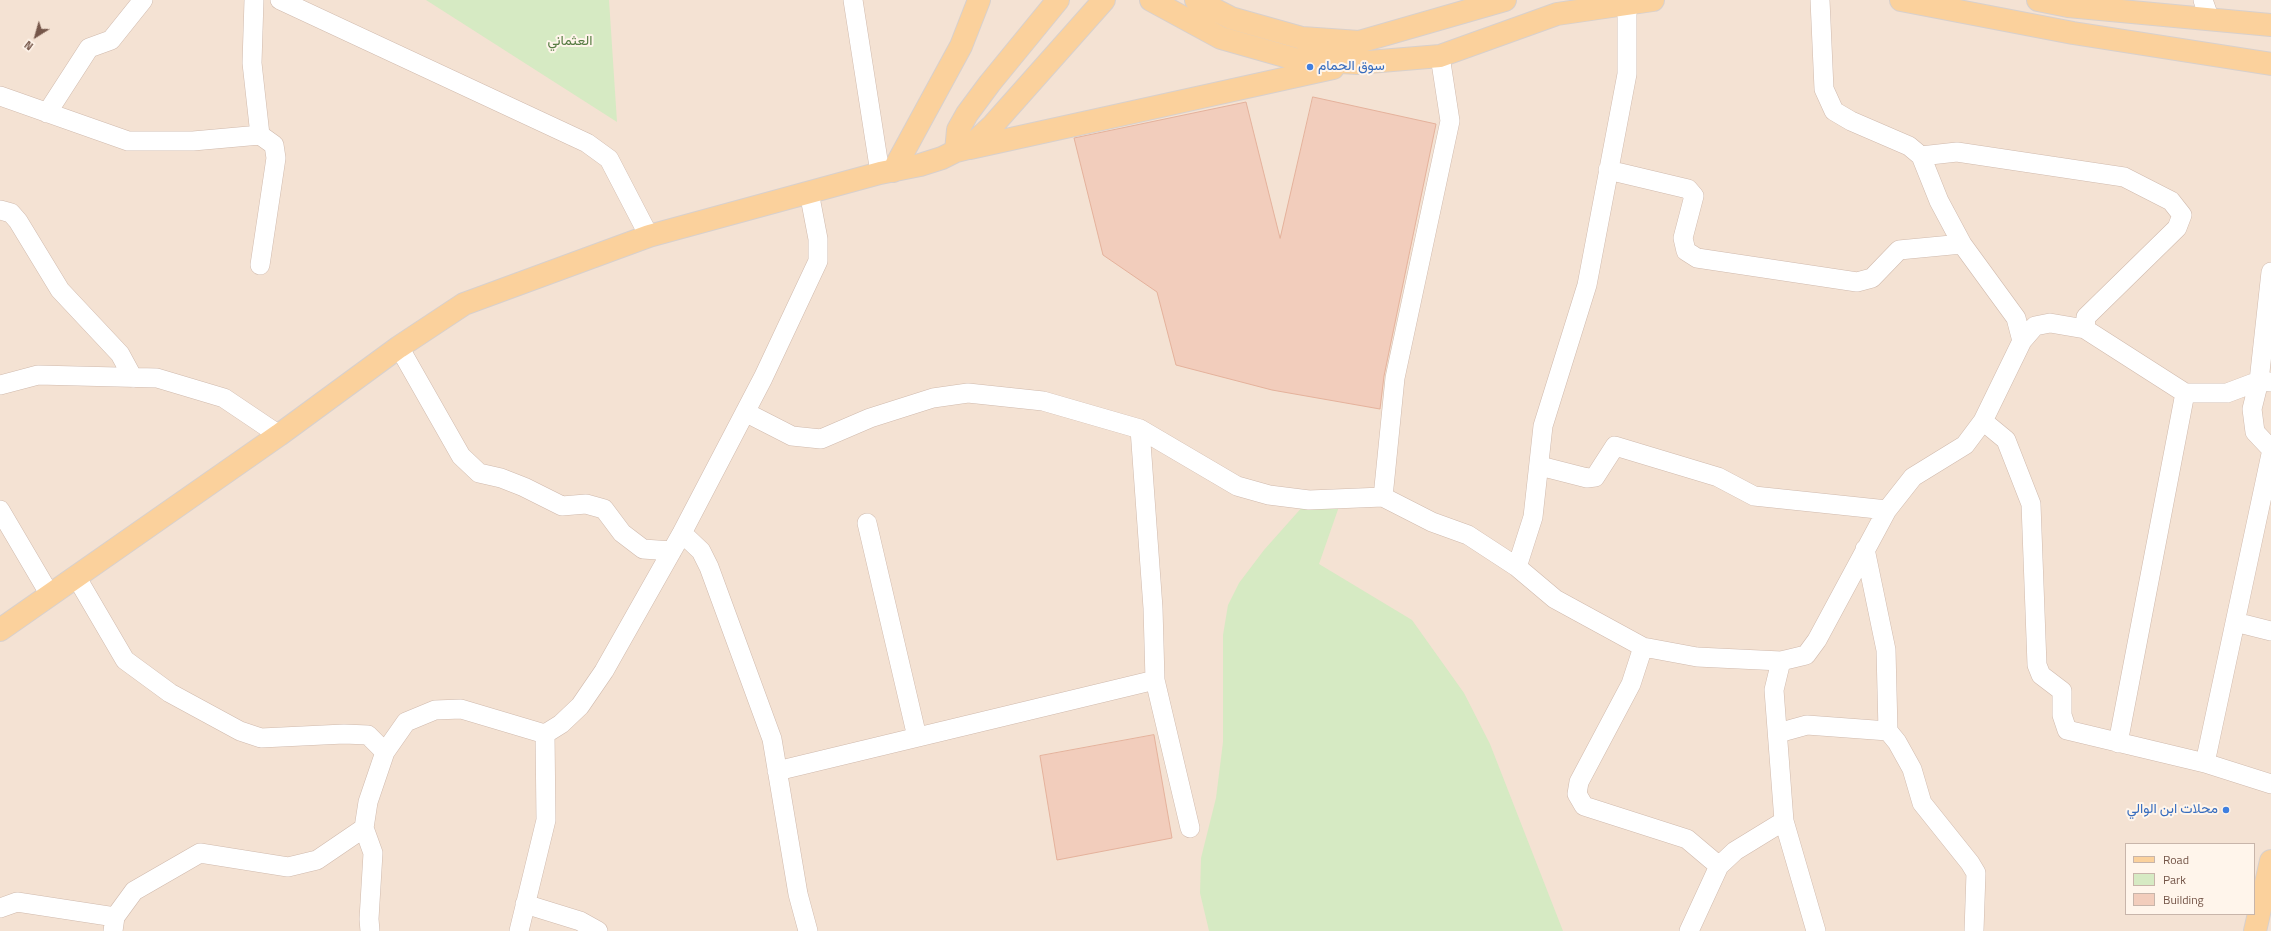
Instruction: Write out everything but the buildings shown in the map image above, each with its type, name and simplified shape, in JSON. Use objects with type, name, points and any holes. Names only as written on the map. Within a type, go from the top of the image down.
[{"type":"main road","points":[[886,172],[961,46],[979,0]]},
{"type":"main road","points":[[962,150],[958,130],[967,114],[990,83],[1058,0]]},
{"type":"main road","points":[[962,150],[993,125],[1104,0]]},
{"type":"main road","points":[[1151,0],[1221,38],[1295,59],[1357,63]]},
{"type":"main road","points":[[1196,0],[1231,18],[1302,38],[1359,42],[1505,0]]},
{"type":"main road","points":[[0,630],[77,578],[279,435],[398,347],[464,304],[649,236],[809,192],[942,158],[962,150],[1357,63],[1440,56],[1557,14],[1627,2],[1653,0]]},
{"type":"main road","points":[[1900,0],[2073,33],[2271,64]]},
{"type":"main road","points":[[2038,0],[2068,6],[2206,10],[2271,25]]},
{"type":"main road","points":[[2254,931],[2271,861]]},
{"type":"street","points":[[47,113],[89,48],[111,40],[143,0]]},
{"type":"street","points":[[254,0],[252,63],[260,135]]},
{"type":"street","points":[[280,0],[587,143],[609,159],[649,236]]},
{"type":"street","points":[[853,0],[886,172]]},
{"type":"street","points":[[1820,0],[1824,89],[1834,111],[1851,121],[1909,146],[1921,156],[1939,201],[1962,244],[2016,318],[2022,342]]},
{"type":"street","points":[[1517,567],[1533,517],[1540,466],[1543,426],[1587,285],[1627,74],[1627,2]]},
{"type":"street","points":[[1383,497],[1396,378],[1450,121],[1440,56]]},
{"type":"street","points":[[0,96],[128,141],[193,141],[260,135],[274,145],[276,158],[260,265]]},
{"type":"street","points":[[1921,156],[1957,152],[2124,177],[2171,201],[2182,215],[2177,228],[2086,317],[2085,329]]},
{"type":"street","points":[[1608,170],[1688,189],[1694,196],[1683,238],[1686,251],[1697,258],[1856,282],[1872,278],[1899,250],[1962,244]]},
{"type":"street","points":[[370,931],[369,919],[373,852],[364,828],[368,802],[385,752],[406,722],[435,710],[461,709],[545,734],[561,724],[580,706],[596,683],[682,533],[745,412],[818,261],[818,239],[809,192]]},
{"type":"street","points":[[0,210],[11,213],[18,221],[60,290],[120,354],[133,378]]},
{"type":"street","points":[[2271,272],[2265,381],[2252,410],[2255,432],[2271,449]]},
{"type":"street","points":[[745,412],[792,436],[821,439],[877,416],[933,398],[968,393],[1043,401],[1140,428],[1237,486],[1269,496],[1309,500],[1383,497],[1432,522],[1468,535],[1517,567],[1555,598],[1643,647],[1697,657],[1781,661],[1806,655],[1817,640],[1887,510],[1913,477],[1965,445],[1983,421],[2022,342],[2035,326],[2050,323],[2085,329],[2185,393],[2227,393],[2265,381]]},
{"type":"street","points":[[398,347],[461,456],[479,473],[518,485],[562,506],[586,504],[604,509],[622,533],[643,549],[672,551]]},
{"type":"street","points":[[0,384],[38,375],[157,378],[224,398],[279,435]]},
{"type":"street","points":[[2118,743],[2185,393]]},
{"type":"street","points":[[1983,421],[2006,440],[2032,504],[2037,665],[2041,675],[2062,691],[2062,715],[2067,730],[2205,763],[2271,784]]},
{"type":"street","points":[[1140,428],[1153,608],[1155,680],[1190,828]]},
{"type":"street","points":[[1540,466],[1587,478],[1595,477],[1615,446],[1718,477],[1754,496],[1887,510]]},
{"type":"street","points":[[2205,763],[2271,454]]},
{"type":"street","points":[[0,510],[50,595]]},
{"type":"street","points":[[867,523],[917,737]]},
{"type":"street","points":[[682,533],[701,551],[709,567],[772,739],[804,930]]},
{"type":"street","points":[[1865,550],[1886,650],[1888,731],[1897,742],[1912,769],[1922,803],[1970,863],[1976,873],[1974,931]]},
{"type":"street","points":[[77,578],[125,660],[170,693],[240,731],[261,738],[344,734],[368,735],[385,752]]},
{"type":"street","points":[[2235,622],[2271,631]]},
{"type":"street","points":[[1643,647],[1631,684],[1579,782],[1577,794],[1584,806],[1687,839],[1720,866]]},
{"type":"street","points":[[1781,661],[1774,690],[1784,821],[1816,931]]},
{"type":"street","points":[[777,771],[1155,680]]},
{"type":"street","points":[[1778,733],[1807,725],[1888,731]]},
{"type":"street","points":[[519,931],[546,820],[545,734]]},
{"type":"street","points":[[1689,931],[1720,866],[1735,851],[1784,821]]},
{"type":"street","points":[[0,908],[17,902],[114,924],[134,891],[200,853],[288,867],[317,860],[364,828]]},
{"type":"street","points":[[525,904],[580,921],[598,931]]},
{"type":"shaded area","points":[[0,0],[2271,0],[2271,931],[0,931]]},
{"type":"green space","name":"العثماني","points":[[426,0],[609,0],[617,122]]},
{"type":"green space","points":[[1342,498],[1319,564],[1412,620],[1464,693],[1490,744],[1563,931],[1209,931],[1200,893],[1201,858],[1216,798],[1223,742],[1223,635],[1228,605],[1239,583],[1264,550],[1304,505]]},
{"type":"place","name":"سوق الحمام","points":[[1310,67]]},
{"type":"place","name":"محلات ابن الوالي","points":[[2226,810]]}]
